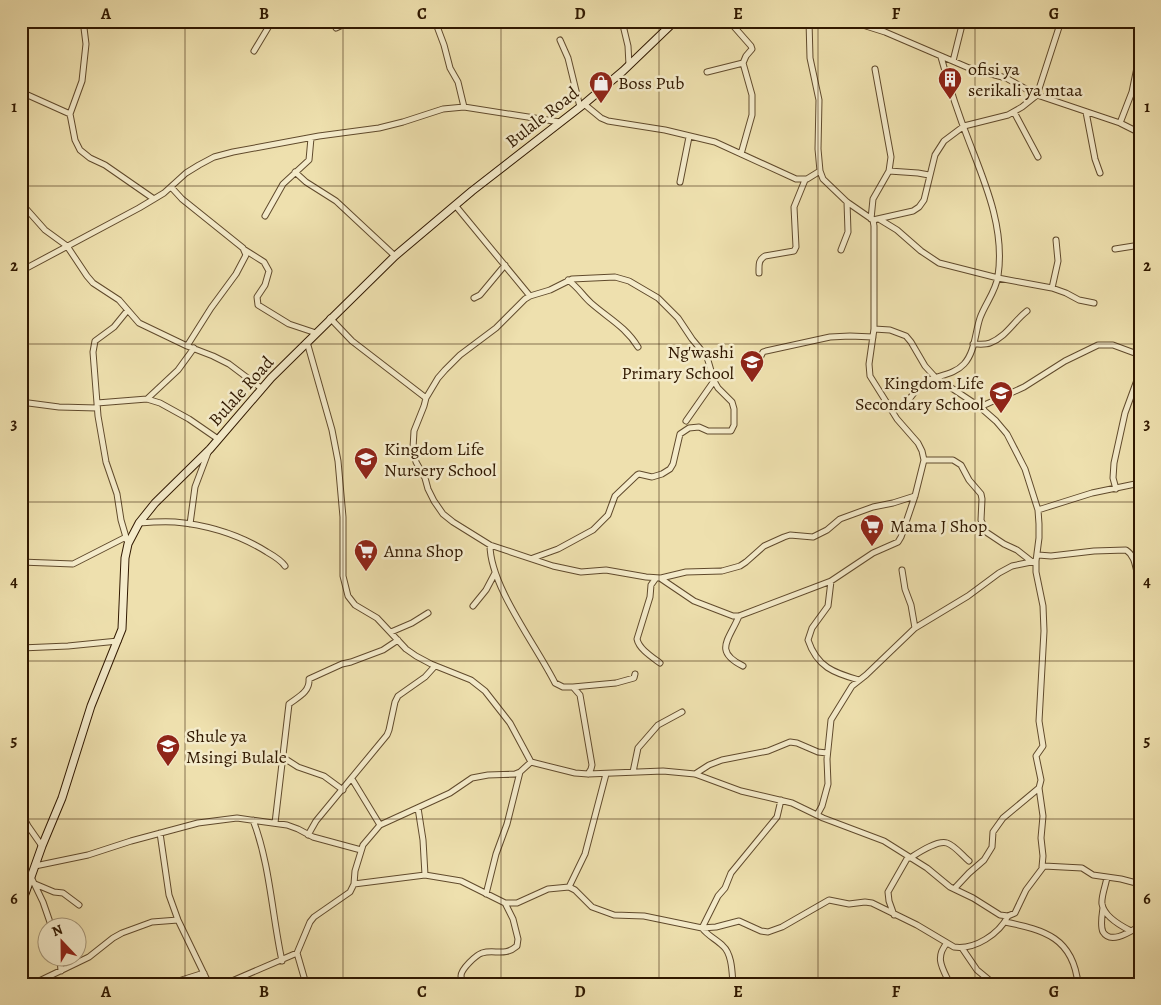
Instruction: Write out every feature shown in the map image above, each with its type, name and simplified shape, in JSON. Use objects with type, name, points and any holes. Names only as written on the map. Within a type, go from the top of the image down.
[{"type":"street","points":[[97,21],[84,28],[86,44],[82,81],[70,114],[73,135],[80,150],[90,158],[105,165],[154,198]]},
{"type":"street","points":[[254,51],[272,21]]},
{"type":"street","points":[[336,28],[351,21]]},
{"type":"street","points":[[435,21],[450,68],[458,82],[464,107]]},
{"type":"street","points":[[622,21],[628,46],[629,66]]},
{"type":"street","name":"Bulale Road","points":[[21,905],[33,880],[35,866],[42,846],[62,798],[91,706],[119,640],[124,616],[127,540],[155,503],[210,448],[261,388],[395,256],[455,205],[629,66],[676,21]]},
{"type":"street","points":[[729,21],[752,46],[743,63],[752,95],[752,115],[741,154]]},
{"type":"street","points":[[809,21],[810,58],[819,100],[818,149],[823,179],[847,202],[874,219],[897,230],[921,251],[939,263],[998,278],[1052,288],[1079,300],[1094,303]]},
{"type":"street","points":[[850,21],[859,22],[885,32],[969,68],[1006,78],[1038,95],[1120,123],[1140,133]]},
{"type":"street","points":[[953,61],[963,21]]},
{"type":"street","points":[[874,219],[904,214],[919,207],[924,200],[928,175],[938,148],[950,136],[964,126],[1000,118],[1014,112],[1038,95],[1061,21]]},
{"type":"street","points":[[560,40],[568,58],[582,105],[601,118],[608,121],[665,130],[723,144],[787,176],[805,180]]},
{"type":"street","points":[[1120,123],[1132,92],[1140,53]]},
{"type":"street","points":[[892,410],[908,400],[919,386],[935,377],[946,375],[964,364],[968,358],[981,317],[998,278],[999,245],[990,200],[942,57]]},
{"type":"street","points":[[707,72],[743,63]]},
{"type":"street","points":[[658,578],[699,603],[739,616],[831,581],[873,553],[898,542],[901,537],[915,496],[924,460],[918,443],[892,410],[870,376],[869,364],[874,329],[875,250],[873,199],[889,171],[891,157],[875,69]]},
{"type":"street","points":[[21,92],[70,114]]},
{"type":"street","points":[[21,271],[154,198],[186,174],[214,157],[247,149],[379,128],[443,109],[464,107],[560,122]]},
{"type":"street","points":[[1014,112],[1038,157]]},
{"type":"street","points":[[1086,112],[1095,159],[1100,173]]},
{"type":"street","points":[[680,182],[689,137]]},
{"type":"street","points":[[265,216],[283,184],[309,160],[311,138]]},
{"type":"street","points":[[758,273],[761,258],[794,251],[796,247],[794,207],[805,180],[820,170]]},
{"type":"street","points":[[889,171],[918,172],[928,175]]},
{"type":"street","points":[[295,172],[306,182],[336,201],[395,256]]},
{"type":"street","points":[[171,187],[182,199],[245,250],[264,262],[269,271],[265,286],[257,297],[258,305],[289,324],[316,332]]},
{"type":"street","points":[[841,250],[848,232],[847,202]]},
{"type":"street","points":[[21,203],[45,230],[67,246],[87,276],[101,289],[119,300],[127,311],[144,326],[229,364],[261,388]]},
{"type":"street","points":[[455,205],[530,296]]},
{"type":"street","points":[[1052,288],[1058,261],[1056,240]]},
{"type":"street","points":[[1115,248],[1140,245]]},
{"type":"street","points":[[187,346],[211,308],[236,274],[245,258],[245,250]]},
{"type":"street","points":[[1140,257],[1138,270],[1140,313]]},
{"type":"street","points":[[474,298],[480,295],[505,265]]},
{"type":"street","points":[[533,559],[558,549],[594,530],[608,515],[615,496],[636,475],[639,474],[652,478],[667,472],[673,464],[680,434],[684,430],[699,427],[708,431],[731,431],[734,426],[732,402],[714,381],[707,357],[678,318],[658,298],[629,281],[615,277],[578,278],[568,280],[550,290],[530,296],[496,328],[460,355],[438,378],[426,398],[414,432],[416,462],[434,501],[443,514],[470,534],[490,545],[553,566],[581,572],[606,570],[658,578],[686,572],[722,571],[740,566],[764,546],[784,537],[790,535],[813,537],[828,530],[840,520],[873,507],[915,496]]},
{"type":"street","points":[[568,280],[580,289],[592,304],[623,327],[638,347]]},
{"type":"street","points":[[21,562],[73,564],[127,540],[121,520],[117,494],[106,462],[97,405],[93,345],[95,341],[114,327],[127,311]]},
{"type":"street","points":[[973,344],[989,343],[995,340],[1009,330],[1027,311]]},
{"type":"street","points":[[330,318],[352,341],[426,398]]},
{"type":"street","points":[[354,884],[426,875],[461,881],[505,903],[517,903],[548,889],[569,888],[575,890],[592,907],[620,916],[644,916],[702,928],[716,927],[738,920],[768,932],[782,927],[831,899],[847,904],[868,902],[917,925],[947,944],[962,948],[988,938],[1015,913],[1026,890],[1042,867],[1043,856],[1041,838],[1043,816],[1041,780],[1036,756],[1043,746],[1039,727],[1044,631],[1035,559],[1039,538],[1038,510],[1028,478],[1011,442],[996,420],[935,377],[925,366],[906,336],[890,330],[874,329]]},
{"type":"street","points":[[759,360],[763,352],[766,351],[830,337],[873,337]]},
{"type":"street","points":[[307,342],[332,430],[338,461],[343,500],[343,576],[348,596],[355,605],[377,618],[416,656],[435,666],[471,680],[485,691],[510,724],[531,762],[575,773],[588,774],[663,771],[695,774],[741,791],[792,803],[817,815],[874,836],[926,868],[954,889],[973,898],[1007,919],[1041,931],[1056,939],[1075,964],[1078,984]]},
{"type":"street","points":[[980,407],[1024,387],[1065,360],[1098,345],[1113,345],[1140,355]]},
{"type":"street","points":[[147,399],[178,370],[194,348]]},
{"type":"street","points":[[23,354],[21,370],[22,402],[59,407],[147,399],[160,403],[182,415],[218,439]]},
{"type":"street","points":[[1116,489],[1113,478],[1114,463],[1125,413],[1140,372]]},
{"type":"street","points":[[686,421],[714,381]]},
{"type":"street","points":[[190,524],[195,487],[210,448]]},
{"type":"street","points":[[924,460],[952,460],[961,465],[968,480],[981,494],[981,520],[986,532],[1004,544],[1035,559]]},
{"type":"street","points":[[1038,510],[1092,493],[1140,484]]},
{"type":"street","points":[[140,523],[173,522],[190,524],[240,537],[281,561],[285,566]]},
{"type":"street","points":[[490,545],[490,554],[499,584],[555,683],[563,687],[573,687],[626,682],[634,678],[635,674]]},
{"type":"street","points":[[817,815],[827,787],[827,753],[831,720],[844,696],[852,686],[915,628],[968,596],[999,573],[1012,566],[1035,559],[1094,551],[1126,550],[1134,559],[1140,582]]},
{"type":"street","points":[[902,570],[915,628]]},
{"type":"street","points":[[473,606],[486,590],[495,573]]},
{"type":"street","points":[[648,577],[651,585],[650,597],[637,643],[660,663]]},
{"type":"street","points":[[651,585],[658,578]]},
{"type":"street","points":[[831,581],[828,606],[812,628],[808,640],[823,666],[841,675],[859,680]]},
{"type":"street","points":[[391,632],[412,623],[428,613]]},
{"type":"street","points":[[739,616],[725,651],[727,655],[743,666]]},
{"type":"street","points":[[21,648],[68,646],[119,640]]},
{"type":"street","points":[[275,823],[284,758],[288,706],[305,692],[309,685],[309,679],[342,664],[384,650],[398,640]]},
{"type":"street","points":[[308,835],[316,821],[387,735],[390,730],[395,702],[398,696],[424,677],[435,666]]},
{"type":"street","points":[[573,687],[580,695],[583,709],[592,764],[588,774]]},
{"type":"street","points":[[634,772],[638,748],[658,725],[682,712]]},
{"type":"street","points":[[695,774],[709,765],[722,760],[768,751],[790,742],[818,752],[827,753]]},
{"type":"street","points":[[284,758],[298,767],[324,776],[343,790]]},
{"type":"street","points":[[306,984],[297,954],[310,922],[314,917],[350,892],[354,884],[355,870],[361,850],[380,825],[457,790],[472,778],[488,775],[515,774],[531,762]]},
{"type":"street","points":[[486,894],[520,772]]},
{"type":"street","points":[[569,888],[585,854],[606,774]]},
{"type":"street","points":[[352,779],[380,825]]},
{"type":"street","points":[[954,889],[968,873],[984,860],[992,849],[993,832],[1003,818],[1040,788]]},
{"type":"street","points":[[702,928],[730,875],[777,817],[781,800]]},
{"type":"street","points":[[418,808],[426,875]]},
{"type":"street","points":[[21,812],[42,846]]},
{"type":"street","points":[[35,866],[88,855],[160,833],[222,819],[254,820],[287,825],[308,835],[361,850]]},
{"type":"street","points":[[254,820],[266,867],[282,961]]},
{"type":"street","points":[[160,833],[169,896],[178,920],[209,982],[217,984]]},
{"type":"street","points":[[894,915],[888,892],[909,858],[942,843],[950,844],[968,861]]},
{"type":"street","points":[[1042,867],[1082,868],[1093,875],[1140,884]]},
{"type":"street","points":[[1108,877],[1102,900],[1102,927],[1104,932],[1108,936],[1117,937],[1140,926]]},
{"type":"street","points":[[33,880],[54,892],[63,893],[79,905]]},
{"type":"street","points":[[33,880],[49,918]]},
{"type":"street","points":[[464,984],[461,977],[462,973],[476,956],[484,952],[504,953],[517,946],[518,939],[513,920],[505,903]]},
{"type":"street","points":[[1102,907],[1117,924],[1130,931]]},
{"type":"street","points":[[33,984],[89,958],[122,933],[152,922],[178,920]]},
{"type":"street","points":[[702,928],[726,948],[733,984]]},
{"type":"street","points":[[947,944],[941,952],[940,963],[950,984]]},
{"type":"street","points":[[962,948],[977,970],[994,984]]},
{"type":"street","points":[[225,984],[297,954]]},
{"type":"street","points":[[169,984],[204,973]]},
{"type":"place","name":"ofisi ya serikali ya mtaa","points":[[950,100]]},
{"type":"place","name":"Boss Pub","points":[[601,104]]},
{"type":"place","name":"Ng'washi Primary School","points":[[752,383]]},
{"type":"place","name":"Kingdom Life Secondary School","points":[[1001,414]]},
{"type":"place","name":"Kingdom Life Nursery School","points":[[366,480]]},
{"type":"place","name":"Mama J Shop","points":[[872,547]]},
{"type":"place","name":"Anna Shop","points":[[366,572]]},
{"type":"place","name":"Shule ya Msingi Bulale","points":[[168,767]]}]
